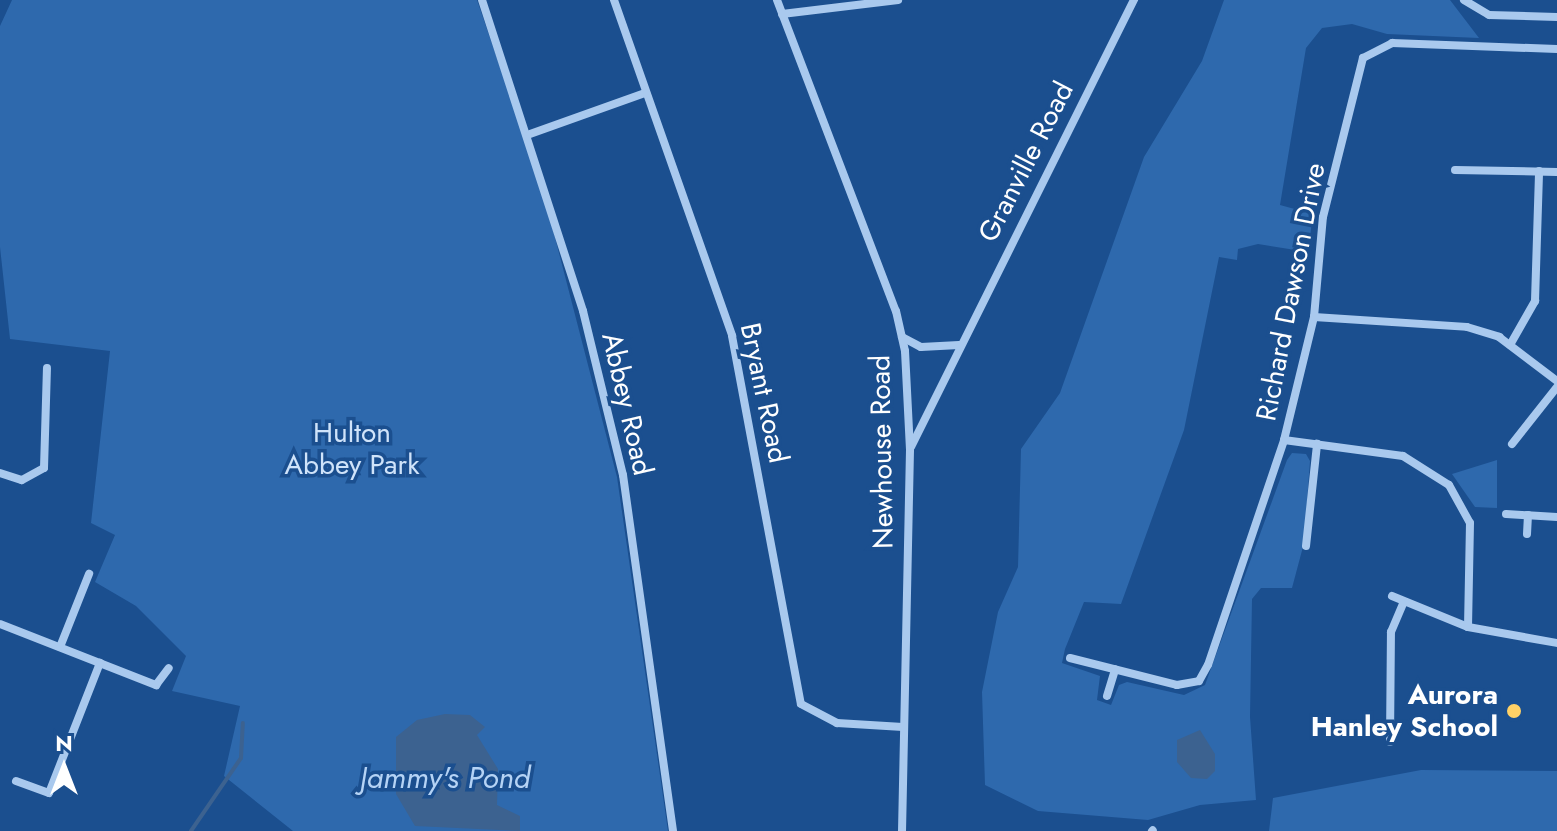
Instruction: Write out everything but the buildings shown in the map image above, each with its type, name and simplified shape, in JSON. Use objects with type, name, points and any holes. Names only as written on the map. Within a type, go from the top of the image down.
[{"type":"street","name":"Abbey Road","points":[[482,0],[530,134],[623,475],[673,831]]},
{"type":"street","name":"Bryant Road","points":[[614,0],[732,336],[801,704],[837,723],[903,727]]},
{"type":"street","name":"Newhouse Road","points":[[777,0],[902,337],[910,450],[902,831]]},
{"type":"street","points":[[782,14],[898,0]]},
{"type":"street","name":"Granville Road","points":[[910,450],[959,345],[1134,0]]},
{"type":"street","points":[[1464,0],[1489,15],[1557,17]]},
{"type":"street","name":"Richard Dawson Drive","points":[[1070,658],[1177,685],[1199,681],[1284,440],[1314,317],[1323,217],[1363,58],[1392,43],[1557,49]]},
{"type":"street","points":[[530,134],[645,93]]},
{"type":"street","points":[[1455,170],[1557,172]]},
{"type":"street","points":[[1510,345],[1535,301],[1539,171]]},
{"type":"street","points":[[1314,317],[1451,323],[1510,345],[1557,381]]},
{"type":"street","points":[[902,337],[921,347],[959,345]]},
{"type":"street","points":[[0,473],[22,480],[44,468],[47,368]]},
{"type":"street","points":[[1512,444],[1557,387]]},
{"type":"street","points":[[1284,440],[1403,456],[1449,485],[1470,523],[1468,627]]},
{"type":"street","points":[[1306,546],[1317,444]]},
{"type":"street","points":[[1506,514],[1557,517]]},
{"type":"street","points":[[1527,534],[1528,515]]},
{"type":"street","points":[[60,647],[89,574]]},
{"type":"street","points":[[1392,596],[1403,604],[1468,627],[1557,643]]},
{"type":"street","points":[[1390,742],[1391,632],[1403,604]]},
{"type":"street","points":[[0,624],[156,685],[169,668]]},
{"type":"street","points":[[16,781],[49,793],[100,663]]},
{"type":"street","points":[[1107,696],[1115,669]]},
{"type":"green space","name":"Hulton Abbey Park","points":[[12,0],[477,0],[544,195],[617,477],[668,831],[293,831],[224,776],[240,706],[172,691],[186,656],[136,606],[95,582],[115,535],[91,523],[110,351],[10,339],[0,247],[0,26]]},
{"type":"green space","points":[[1224,0],[1450,0],[1479,38],[1387,34],[1352,24],[1322,28],[1306,48],[1280,205],[1313,214],[1308,252],[1258,244],[1238,249],[1237,260],[1219,257],[1184,430],[1121,604],[1084,602],[1065,649],[1062,663],[1100,676],[1097,700],[1111,705],[1119,685],[1127,682],[1184,695],[1205,685],[1287,460],[1292,453],[1306,454],[1310,461],[1304,543],[1292,588],[1261,588],[1252,599],[1250,717],[1256,800],[1200,805],[1148,820],[1038,811],[985,785],[982,692],[998,612],[1018,567],[1021,449],[1060,393],[1144,157],[1202,61]]},
{"type":"green space","points":[[1497,460],[1497,508],[1475,507],[1452,474]]},
{"type":"green space","points":[[1421,770],[1557,771],[1557,831],[1269,831],[1273,798]]},
{"type":"water","name":"Jammy's Pond","points":[[445,714],[470,715],[485,727],[477,735],[498,769],[497,805],[520,816],[520,831],[415,826],[396,794],[396,737],[417,720]]},
{"type":"water","points":[[1200,730],[1215,754],[1215,771],[1207,779],[1191,778],[1177,762],[1177,740]]},
{"type":"waterway","points":[[191,831],[241,758],[243,723]]},
{"type":"place","name":"Aurora Hanley School","points":[[1514,711]]}]
